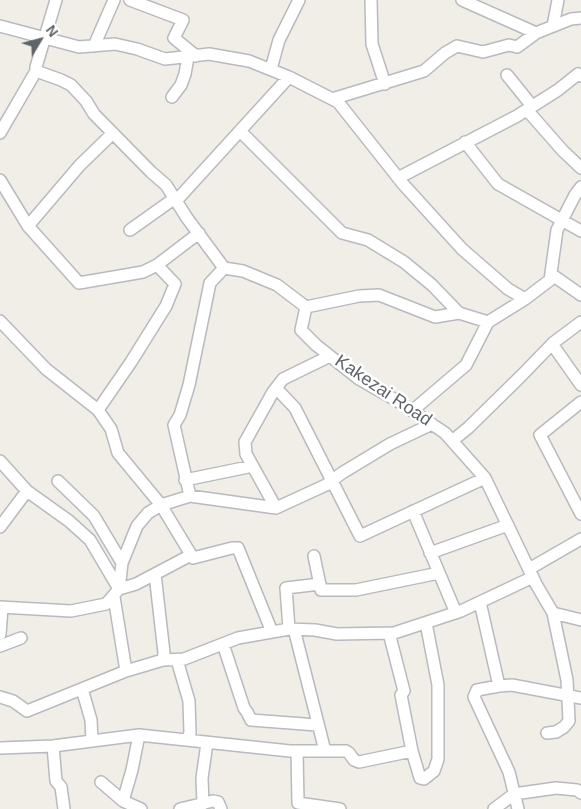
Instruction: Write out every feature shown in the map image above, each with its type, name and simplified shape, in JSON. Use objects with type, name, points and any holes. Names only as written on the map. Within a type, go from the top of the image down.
[{"type":"street","points":[[0,133],[36,72],[56,0]]},
{"type":"street","points":[[94,46],[114,0]]},
{"type":"street","points":[[130,0],[183,20],[174,38],[192,56]]},
{"type":"street","points":[[271,69],[279,40],[299,0]]},
{"type":"street","points":[[371,0],[372,44],[385,84]]},
{"type":"street","points":[[462,0],[481,4],[536,33]]},
{"type":"street","points":[[553,26],[558,0]]},
{"type":"street","points":[[332,99],[424,71],[445,53],[457,46],[483,52],[509,45],[517,47],[536,33],[581,18]]},
{"type":"street","points":[[0,26],[79,47],[115,44],[137,49],[165,60],[209,54],[249,61],[289,77],[338,102],[398,178],[472,259],[508,289],[525,299]]},
{"type":"street","points":[[172,97],[182,85],[192,56]]},
{"type":"street","points":[[36,72],[71,85],[86,101],[94,114],[151,172],[166,184],[198,233],[224,268],[243,271],[277,286],[306,307],[359,296],[379,295],[435,317],[459,313],[488,322]]},
{"type":"street","points":[[398,178],[530,108],[578,74],[581,76]]},
{"type":"street","points":[[507,75],[563,151],[581,168]]},
{"type":"street","points":[[130,230],[176,199],[289,77]]},
{"type":"street","points":[[240,131],[342,233],[368,240],[404,262],[432,285],[459,313]]},
{"type":"street","points":[[28,226],[80,166],[113,133]]},
{"type":"street","points":[[465,142],[498,184],[581,231]]},
{"type":"street","points":[[0,180],[28,226],[78,283],[143,272],[157,265],[198,233]]},
{"type":"street","points":[[412,411],[466,366],[488,322],[525,299],[550,280],[557,230],[581,187]]},
{"type":"street","points":[[98,410],[166,306],[175,284],[157,265]]},
{"type":"street","points":[[190,496],[174,425],[180,414],[189,385],[210,283],[224,268]]},
{"type":"street","points":[[551,274],[581,295]]},
{"type":"street","name":"Kakezai Road","points":[[306,307],[301,330],[359,379],[445,433],[485,478],[531,573],[553,613],[567,680],[569,721],[556,732],[547,733]]},
{"type":"street","points":[[0,321],[46,369],[98,410],[111,429],[118,453],[161,505],[193,558],[238,548],[272,632]]},
{"type":"street","points":[[452,441],[514,383],[552,344],[581,322]]},
{"type":"street","points":[[552,344],[581,385]]},
{"type":"street","points":[[276,508],[246,454],[245,442],[283,379],[330,356]]},
{"type":"street","points":[[276,388],[295,408],[360,536],[485,478]]},
{"type":"street","points":[[581,402],[540,435],[581,514]]},
{"type":"street","points":[[126,671],[116,593],[122,562],[137,526],[148,513],[161,505],[190,496],[276,508],[326,485],[390,444],[432,424]]},
{"type":"street","points":[[0,461],[27,491],[69,521],[90,540],[116,593]]},
{"type":"street","points":[[185,480],[254,466]]},
{"type":"street","points":[[58,481],[94,516],[122,562]]},
{"type":"street","points":[[0,527],[27,491]]},
{"type":"street","points":[[412,512],[456,613]]},
{"type":"street","points":[[430,553],[508,524]]},
{"type":"street","points":[[0,697],[13,702],[27,711],[126,671],[163,660],[184,659],[238,638],[272,632],[292,629],[315,630],[337,634],[394,633],[456,613],[480,602],[531,573],[581,539]]},
{"type":"street","points":[[0,634],[1,608],[71,611],[106,604],[116,593],[191,555]]},
{"type":"street","points":[[314,556],[321,590],[356,590],[439,573]]},
{"type":"street","points":[[155,574],[164,653],[163,660]]},
{"type":"street","points":[[320,584],[286,588],[292,629],[325,751]]},
{"type":"street","points":[[480,602],[499,686]]},
{"type":"street","points":[[553,613],[581,620]]},
{"type":"street","points":[[389,633],[404,691],[402,696],[412,751],[420,778],[424,779],[434,770],[438,759],[438,685],[426,623]]},
{"type":"street","points":[[0,646],[21,638]]},
{"type":"street","points":[[223,644],[244,708],[250,720],[317,725]]},
{"type":"street","points":[[176,660],[189,701],[190,733],[187,740]]},
{"type":"street","points":[[518,809],[509,772],[474,697],[477,690],[512,685],[568,694],[581,698]]},
{"type":"street","points":[[82,689],[91,720],[92,742]]},
{"type":"street","points":[[0,748],[54,746],[139,735],[297,751],[346,751],[358,762],[412,751]]},
{"type":"street","points":[[123,801],[139,735]]},
{"type":"street","points":[[203,804],[202,778],[207,743]]},
{"type":"street","points":[[54,746],[56,781],[61,787],[64,809]]},
{"type":"street","points":[[297,751],[298,802],[340,809]]},
{"type":"street","points":[[101,782],[123,801],[141,809]]},
{"type":"street","points":[[494,809],[514,794],[556,788],[577,790],[581,793]]},
{"type":"street","points":[[180,809],[213,801],[218,802],[221,809]]}]
